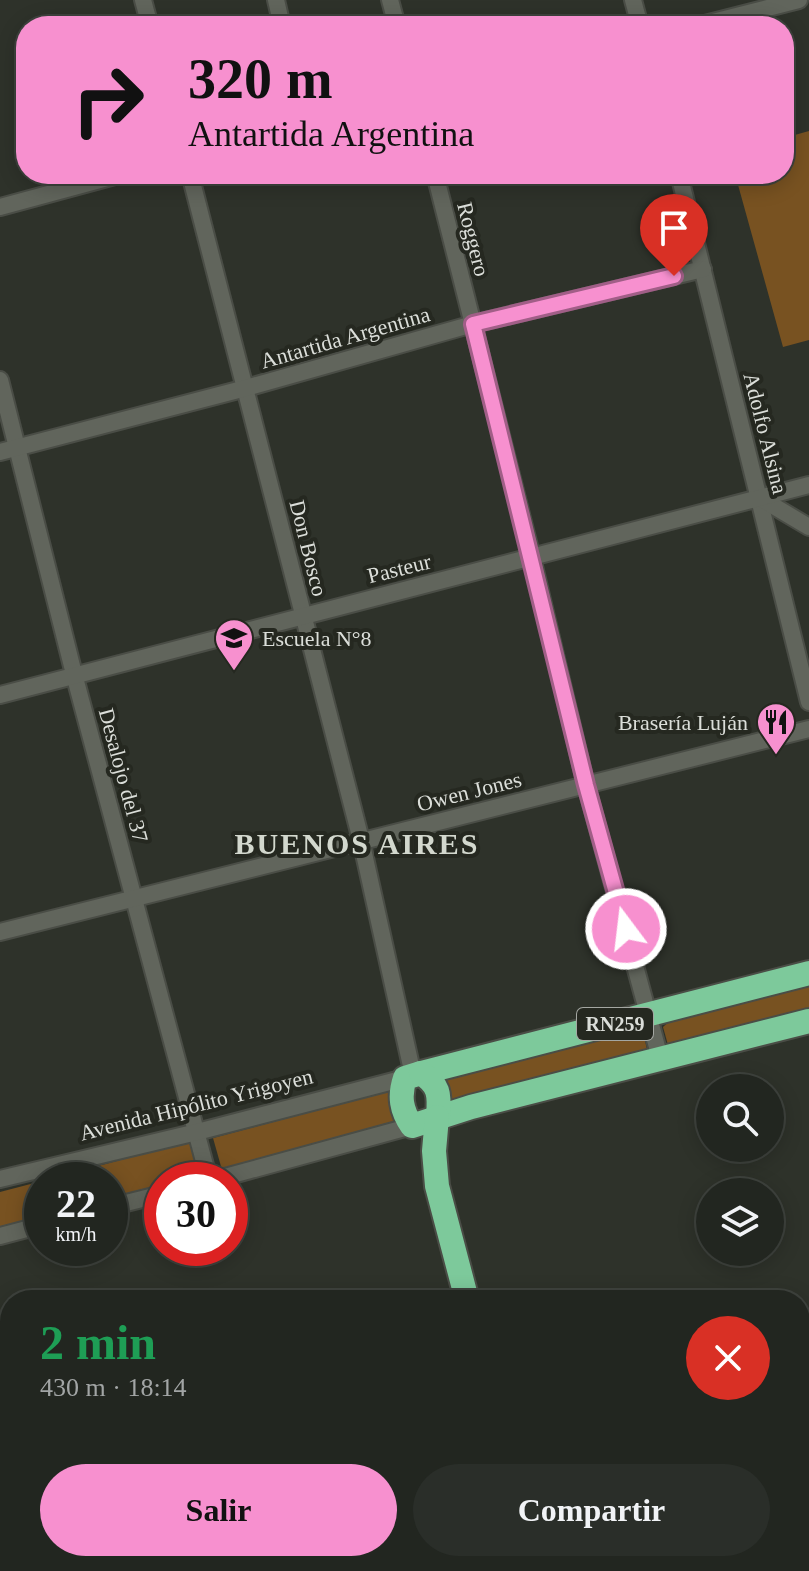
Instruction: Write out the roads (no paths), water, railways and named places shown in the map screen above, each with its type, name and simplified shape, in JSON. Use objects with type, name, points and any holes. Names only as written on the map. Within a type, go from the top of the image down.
[{"type":"highway","name":"Avenida Hipólito Yrigoyen","points":[[413,1075],[809,973]]},
{"type":"highway","name":"RN259","points":[[412,1126],[437,1116],[809,1021]]},
{"type":"highway","points":[[437,1186],[434,1159],[438,1095],[433,1081],[413,1075],[400,1093],[402,1105],[437,1186],[464,1290]]},
{"type":"street","points":[[736,16],[799,0]]},
{"type":"street","points":[[0,207],[85,184]]},
{"type":"street","name":"Don Bosco","points":[[193,184],[361,840],[413,1075]]},
{"type":"street","name":"Roggero","points":[[438,184],[586,785],[660,1058]]},
{"type":"street","name":"Adolfo Alsina","points":[[682,184],[809,702]]},
{"type":"street","name":"Antartida Argentina","points":[[0,452],[246,388],[473,324],[703,269]]},
{"type":"street","name":"Desalojo del 37","points":[[0,380],[74,674],[206,1162]]},
{"type":"street","name":"Pasteur","points":[[0,695],[809,485]]},
{"type":"street","points":[[760,498],[809,527]]},
{"type":"street","name":"Owen Jones","points":[[0,932],[809,729]]},
{"type":"street","name":"Avenida Hipólito Yrigoyen","points":[[0,1179],[197,1132],[413,1075]]},
{"type":"street","points":[[248,1170],[412,1126]]},
{"type":"street","points":[[0,1236],[24,1230]]},
{"type":"place","name":"Escuela N°8","points":[[234,672]]},
{"type":"place","name":"Brasería Luján","points":[[776,756]]},
{"type":"district","name":"BUENOS AIRES","points":[[357,844]]}]
